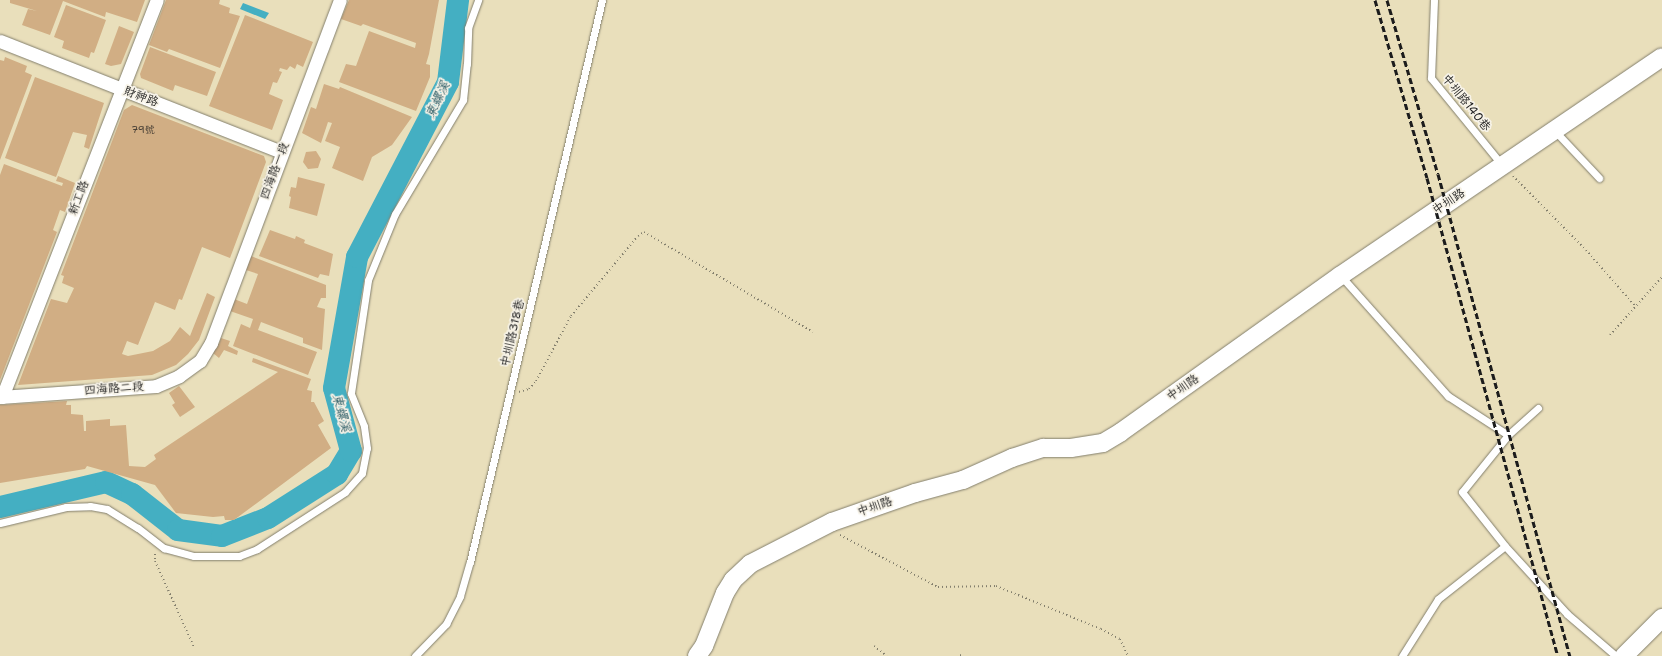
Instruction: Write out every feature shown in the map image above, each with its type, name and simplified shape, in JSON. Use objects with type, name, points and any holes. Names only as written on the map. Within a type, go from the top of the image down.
[{"type":"street","name":"新工路","points":[[1,397],[157,0]]},
{"type":"street","name":"四海路一段","points":[[211,343],[340,0]]},
{"type":"street","name":"財神路","points":[[0,41],[282,152]]},
{"type":"street","name":"中圳路","points":[[697,656],[704,646],[725,593],[740,572],[750,564],[832,522],[915,493],[963,480],[1012,458],[1043,448],[1071,448],[1103,443],[1121,432],[1340,276],[1662,57]]},
{"type":"street","name":"四海路二段","points":[[1,397],[156,386],[179,376],[200,361],[211,343]]},
{"type":"street","points":[[1624,656],[1662,618]]},
{"type":"lane","points":[[0,523],[66,507],[90,506],[107,509],[164,548],[194,556],[239,556],[257,549],[345,492],[362,473],[367,448],[364,426],[351,393],[368,280],[394,214],[463,100],[468,28],[478,0]]},
{"type":"lane","name":"中圳路318巷","points":[[415,656],[446,624],[460,596],[470,562],[602,0]]},
{"type":"lane","name":"中圳路140巷","points":[[1434,0],[1431,78],[1502,165]]},
{"type":"lane","points":[[1554,130],[1599,178]]},
{"type":"lane","points":[[1340,276],[1448,396],[1508,434]]},
{"type":"lane","points":[[1538,408],[1508,434],[1462,492],[1505,546],[1567,614],[1616,656]]},
{"type":"lane","points":[[1402,656],[1438,599],[1505,546]]},
{"type":"path","points":[[1502,165],[1586,250],[1635,306]]},
{"type":"path","points":[[510,394],[529,389],[536,381],[571,316],[638,236],[644,232],[813,332]]},
{"type":"path","points":[[1610,335],[1662,277]]},
{"type":"path","points":[[832,522],[840,536],[938,587],[996,586],[1101,629],[1120,639],[1128,656]]},
{"type":"path","points":[[154,540],[155,561],[194,647]]},
{"type":"path","points":[[874,646],[887,656]]},
{"type":"water","points":[[243,3],[269,13],[265,19],[240,9]]},
{"type":"building","points":[[10,0],[145,0],[137,22],[106,12],[105,17],[63,1],[50,35],[22,25],[28,9],[37,11],[10,3]]},
{"type":"building","points":[[166,0],[220,0],[219,4],[230,8],[229,13],[240,16],[220,68],[169,49],[167,52],[149,45]]},
{"type":"building","points":[[349,0],[439,0],[426,64],[430,65],[430,77],[416,111],[339,82],[346,64],[356,66],[369,31],[415,48],[416,43],[363,24],[361,26],[341,19]]},
{"type":"building","points":[[66,5],[106,20],[94,53],[91,52],[89,58],[62,48],[64,41],[54,37]]},
{"type":"building","points":[[245,15],[313,42],[303,67],[297,64],[295,69],[290,66],[287,70],[280,68],[279,71],[282,72],[277,83],[273,82],[269,94],[283,100],[272,130],[209,106]]},
{"type":"building","points":[[119,26],[134,32],[121,64],[111,66],[105,64]]},
{"type":"building","points":[[150,47],[216,72],[207,96],[175,85],[173,91],[141,78],[140,74]]},
{"type":"building","points":[[5,57],[27,66],[25,72],[32,75],[0,160],[0,60],[4,61]]},
{"type":"building","points":[[35,77],[104,103],[89,149],[84,147],[87,135],[73,132],[56,177],[5,158]]},
{"type":"building","points":[[324,84],[339,89],[340,87],[412,117],[392,145],[372,157],[363,181],[332,168],[340,147],[325,141],[332,123],[328,122],[321,143],[302,133],[311,107],[316,109]]},
{"type":"building","points":[[132,105],[264,156],[266,162],[230,258],[202,247],[182,300],[179,299],[175,310],[155,302],[138,345],[127,341],[122,354],[128,356],[153,351],[170,341],[180,327],[190,336],[207,293],[215,297],[199,340],[188,354],[176,365],[152,375],[18,385],[51,299],[67,303],[74,288],[62,283],[64,276],[61,275],[124,110]]},
{"type":"building","points":[[316,151],[321,159],[318,168],[308,169],[303,162],[306,152]]},
{"type":"building","points":[[4,164],[62,186],[63,183],[56,181],[58,176],[75,183],[65,212],[60,210],[53,230],[57,232],[0,380],[0,175]]},
{"type":"building","points":[[298,177],[325,184],[317,216],[289,208],[291,187],[296,188]]},
{"type":"building","points":[[270,230],[295,239],[296,236],[305,240],[304,243],[333,254],[329,276],[320,274],[318,278],[259,256]]},
{"type":"building","points":[[251,256],[326,285],[326,298],[321,298],[317,307],[325,309],[322,350],[303,343],[303,338],[261,322],[258,330],[317,352],[308,375],[233,346],[241,324],[250,328],[253,319],[230,311],[234,299],[247,304],[258,274],[246,270]]},
{"type":"building","points":[[221,338],[230,341],[228,346],[238,351],[237,355],[224,350],[219,358],[213,353]]},
{"type":"building","points":[[253,358],[311,379],[307,390],[312,391],[311,402],[314,402],[324,421],[318,425],[331,448],[234,520],[225,520],[224,516],[213,517],[176,513],[155,485],[87,466],[85,469],[0,483],[0,405],[67,401],[66,405],[71,405],[71,414],[83,415],[84,431],[86,431],[86,421],[110,419],[110,426],[126,425],[129,466],[145,467],[156,459],[154,455],[278,372],[252,362]]},
{"type":"building","points":[[179,386],[195,407],[180,417],[172,405],[175,403],[169,393]]},
{"type":"waterway","name":"東螺溪","points":[[0,507],[106,482],[132,494],[178,530],[222,536],[268,518],[337,474],[351,451],[334,388],[357,257],[448,82],[458,0]]},
{"type":"railway","points":[[1375,0],[1427,178],[1558,656]]},
{"type":"railway","points":[[1387,0],[1438,174],[1570,656]]}]
